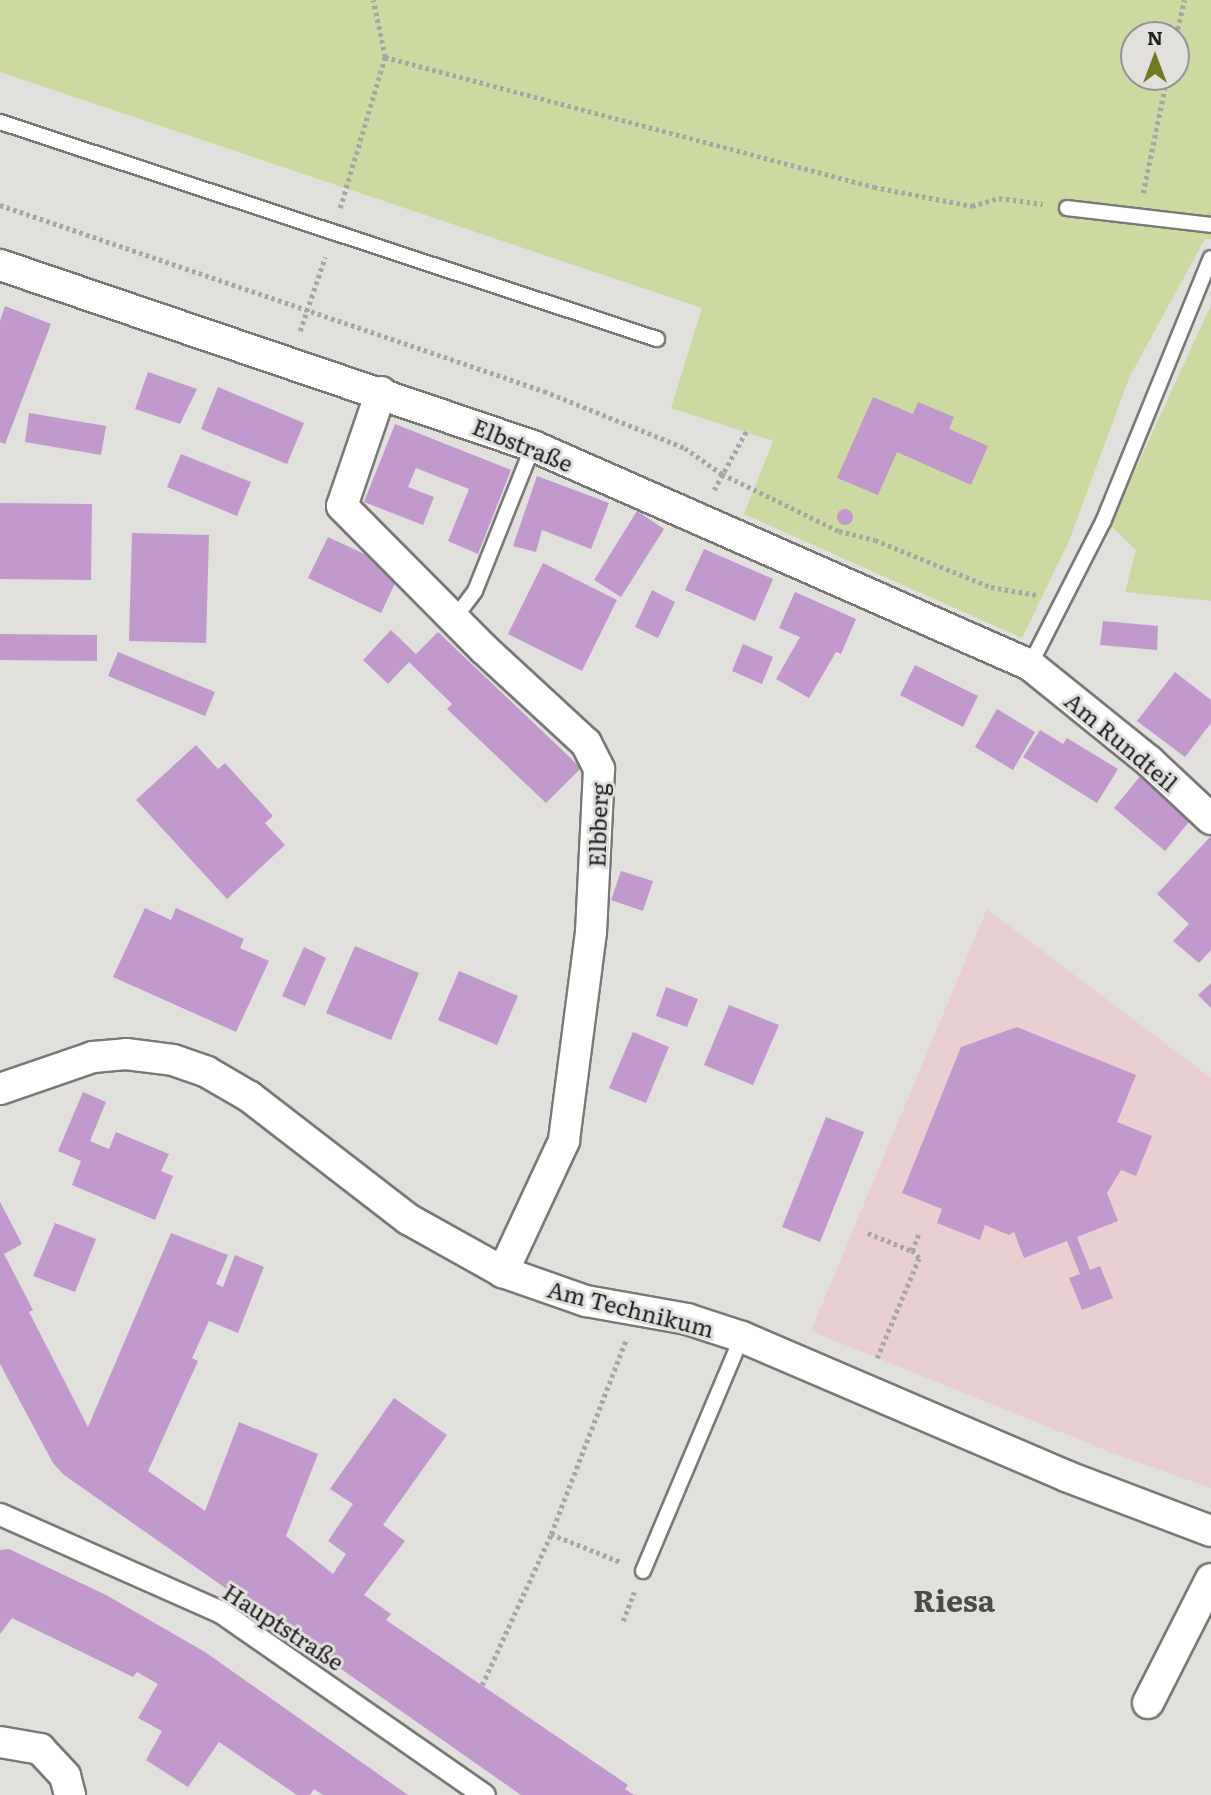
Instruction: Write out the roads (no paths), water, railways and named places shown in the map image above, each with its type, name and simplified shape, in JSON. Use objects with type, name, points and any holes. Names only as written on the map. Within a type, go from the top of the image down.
[{"type":"street","name":"Elbstraße","points":[[0,265],[381,392],[533,446],[1030,665]]},
{"type":"street","name":"Elbberg","points":[[381,392],[342,506],[454,619],[586,743],[599,769],[591,932],[564,1141],[503,1272]]},
{"type":"street","name":"Am Rundteil","points":[[1030,665],[1149,761],[1211,819]]},
{"type":"street","name":"Am Technikum","points":[[0,1089],[93,1057],[126,1054],[185,1064],[250,1097],[408,1219],[503,1272],[586,1301],[687,1319],[742,1337],[1066,1476],[1211,1531]]},
{"type":"street","name":"Hauptstraße","points":[[0,1514],[221,1612],[484,1795]]},
{"type":"street","points":[[1148,1703],[1211,1578]]},
{"type":"street","points":[[0,1742],[40,1749],[65,1776],[70,1795]]},
{"type":"lane","points":[[0,122],[657,339]]},
{"type":"lane","points":[[1067,208],[1211,225]]},
{"type":"lane","points":[[1030,665],[1103,522],[1211,258]]},
{"type":"lane","points":[[454,619],[475,591],[533,446]]},
{"type":"lane","points":[[643,1571],[742,1337]]},
{"type":"district","name":"Riesa","points":[[954,1599]]}]
